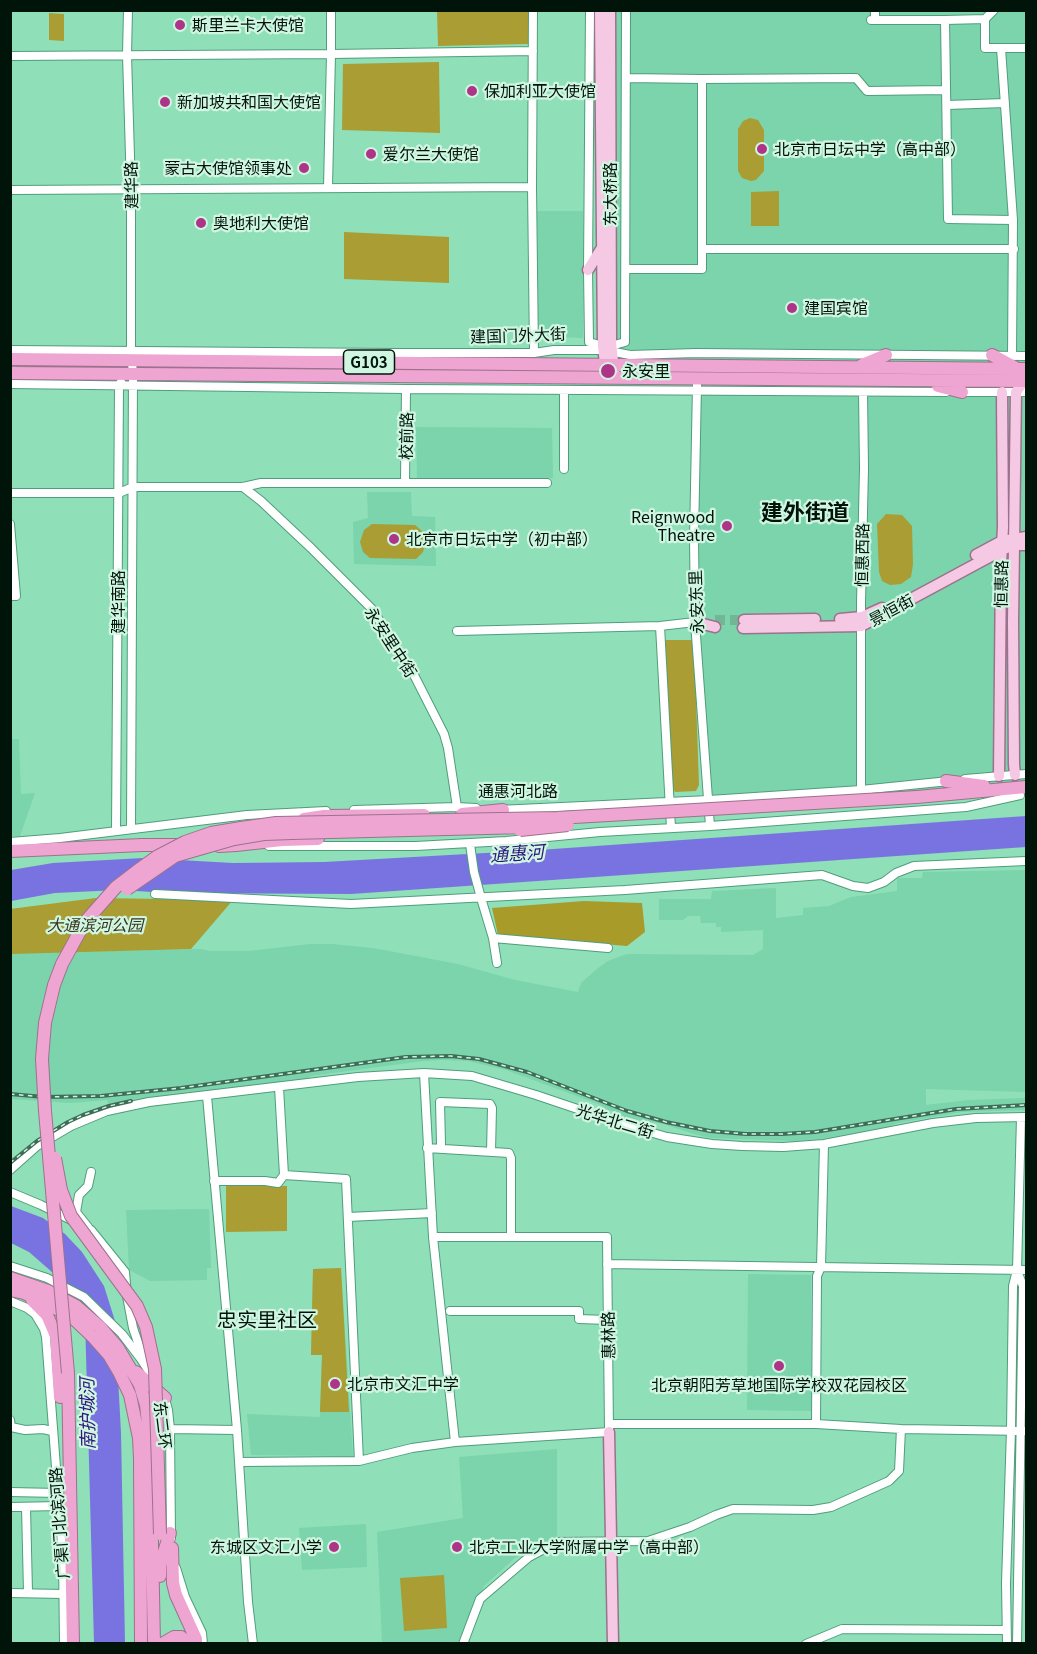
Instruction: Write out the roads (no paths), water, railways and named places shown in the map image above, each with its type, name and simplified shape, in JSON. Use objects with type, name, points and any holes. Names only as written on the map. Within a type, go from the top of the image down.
[{"type":"highway","points":[[856,368],[886,355]]},
{"type":"highway","name":"建国门外大街","points":[[10,359],[131,356],[610,371],[697,384],[1023,380]]},
{"type":"highway","points":[[993,356],[1023,380]]},
{"type":"highway","name":"建国门外大街","points":[[10,373],[127,380],[856,368],[1023,380]]},
{"type":"highway","points":[[920,381],[962,392]]},
{"type":"highway","points":[[946,781],[1021,792]]},
{"type":"highway","name":"通惠河北路","points":[[10,851],[142,845],[236,845],[282,840],[425,838],[1021,792]]},
{"type":"highway","name":"通惠河北路","points":[[276,824],[557,818],[920,800]]},
{"type":"highway","points":[[65,1505],[68,1373],[49,1167],[42,1059],[45,1023],[54,985],[70,947],[85,922],[116,887],[158,856],[185,842],[212,833],[324,816],[470,814],[503,810]]},
{"type":"highway","points":[[190,1644],[186,1639],[174,1637],[158,1644],[160,1565],[165,1533],[155,1369],[146,1327],[137,1306],[71,1216],[61,1190],[56,1166],[48,1075],[48,1041],[56,997],[69,965],[99,917],[122,892],[175,856],[204,847],[264,834],[562,826]]},
{"type":"highway","name":"东二环","points":[[10,1278],[48,1291],[75,1306],[100,1327],[118,1348],[140,1385],[146,1405],[150,1441],[158,1644]]},
{"type":"highway","name":"东二环","points":[[10,1290],[24,1293],[74,1319],[109,1355],[120,1372],[130,1395],[136,1415],[140,1449],[141,1644]]},
{"type":"highway","points":[[24,1293],[47,1315],[56,1336],[65,1505],[70,1535],[74,1640]]},
{"type":"highway","points":[[131,1368],[165,1398]]},
{"type":"highway","points":[[51,1402],[60,1383]]},
{"type":"highway","points":[[63,1558],[70,1535]]},
{"type":"highway","points":[[172,1548],[173,1583],[176,1595],[196,1639],[196,1644]]},
{"type":"main road","name":"东大桥路","points":[[600,10],[603,246],[610,371]]},
{"type":"main road","name":"东大桥路","points":[[607,348],[610,10]]},
{"type":"main road","points":[[588,270],[603,246]]},
{"type":"main road","name":"恒惠路","points":[[1021,774],[1014,754],[1014,542],[1015,464],[1023,380]]},
{"type":"main road","name":"恒惠路","points":[[999,776],[1002,392]]},
{"type":"main road","points":[[1001,410],[1010,410],[1013,415],[1015,464]]},
{"type":"main road","name":"景恒街","points":[[744,624],[862,622],[873,613],[1002,546],[1026,537]]},
{"type":"main road","name":"景恒街","points":[[1014,542],[1026,545]]},
{"type":"main road","points":[[695,622],[715,623]]},
{"type":"main road","points":[[1001,723],[1003,756],[1006,758],[1014,754]]},
{"type":"main road","points":[[609,1428],[613,1644]]},
{"type":"street","name":"建华路","points":[[128,10],[131,356]]},
{"type":"street","points":[[328,188],[330,10]]},
{"type":"street","points":[[533,10],[534,353]]},
{"type":"street","points":[[590,10],[589,342],[607,348],[625,342],[626,10]]},
{"type":"street","points":[[994,10],[985,19],[985,48],[1026,48]]},
{"type":"street","points":[[874,17],[985,19]]},
{"type":"street","points":[[942,17],[947,105],[948,219],[1013,220]]},
{"type":"street","points":[[1001,48],[1013,220],[1012,356]]},
{"type":"street","points":[[10,56],[533,51]]},
{"type":"street","points":[[626,78],[856,78],[867,91],[946,90]]},
{"type":"street","points":[[626,268],[702,269],[702,79]]},
{"type":"street","points":[[947,105],[1005,104]]},
{"type":"street","points":[[10,190],[532,187]]},
{"type":"street","points":[[702,249],[1014,249]]},
{"type":"street","name":"建国门外大街","points":[[10,350],[131,356],[534,353],[607,348],[630,355],[696,353],[1026,356]]},
{"type":"street","points":[[362,362],[395,353]]},
{"type":"street","points":[[127,380],[131,356]]},
{"type":"street","name":"建国门外大街","points":[[10,384],[127,380],[406,389],[564,390],[697,384],[863,392],[1002,392],[1023,380]]},
{"type":"street","name":"建华南路","points":[[127,380],[133,487],[131,829]]},
{"type":"street","name":"建华南路","points":[[116,831],[119,493],[127,380]]},
{"type":"street","name":"永安东里","points":[[697,384],[695,622],[710,826]]},
{"type":"street","name":"校前路","points":[[405,482],[406,389]]},
{"type":"street","points":[[564,390],[564,469]]},
{"type":"street","name":"恒惠西路","points":[[861,790],[863,392]]},
{"type":"street","points":[[10,493],[119,493],[133,487],[243,487],[261,483],[547,483]]},
{"type":"street","name":"永安里中街","points":[[243,487],[311,548],[372,609],[414,675],[444,734],[457,807]]},
{"type":"street","points":[[10,524],[13,596]]},
{"type":"street","points":[[457,631],[660,626],[695,622]]},
{"type":"street","points":[[660,626],[671,828]]},
{"type":"street","name":"通惠河北路","points":[[10,842],[247,815],[306,811],[457,807],[503,810],[709,800],[861,790],[1021,774]]},
{"type":"street","name":"通惠河北路","points":[[236,845],[470,844],[600,832],[966,807],[1021,792]]},
{"type":"street","points":[[503,810],[506,841]]},
{"type":"street","points":[[470,844],[474,872],[493,938],[497,963]]},
{"type":"street","points":[[155,894],[351,904],[625,890],[822,875],[853,886],[868,888],[885,882],[896,873],[914,866],[1026,861]]},
{"type":"street","points":[[493,938],[608,948]]},
{"type":"street","points":[[424,1073],[434,1237],[457,1442]]},
{"type":"street","name":"光华北二街","points":[[10,1170],[37,1146],[71,1126],[107,1111],[149,1102],[358,1077],[424,1073],[472,1076],[667,1137],[712,1144],[783,1146],[824,1144],[933,1123],[976,1118],[1024,1117]]},
{"type":"street","points":[[214,1181],[278,1183],[284,1175],[279,1087]]},
{"type":"street","points":[[207,1096],[237,1430],[248,1602],[253,1644]]},
{"type":"street","points":[[441,1144],[440,1102],[490,1104],[492,1108],[491,1152]]},
{"type":"street","points":[[1017,1644],[1022,1583],[1024,1117]]},
{"type":"street","points":[[816,1424],[818,1275],[821,1267],[824,1144]]},
{"type":"street","points":[[427,1148],[509,1153],[511,1158],[511,1238],[434,1237]]},
{"type":"street","points":[[91,1172],[88,1186],[79,1195],[76,1212],[125,1272],[133,1328],[147,1369]]},
{"type":"street","points":[[284,1175],[346,1179],[359,1461]]},
{"type":"street","points":[[10,1192],[41,1204],[91,1230]]},
{"type":"street","points":[[348,1217],[432,1213]]},
{"type":"street","name":"惠林路","points":[[511,1238],[607,1238],[609,1428]]},
{"type":"street","points":[[607,1264],[1022,1270]]},
{"type":"street","points":[[10,1266],[47,1278],[84,1297],[122,1334],[141,1359],[165,1398],[170,1429],[165,1533],[172,1548],[185,1597],[202,1633],[203,1644]]},
{"type":"street","points":[[1006,1644],[1013,1286],[1022,1270]]},
{"type":"street","name":"广渠门北滨河路","points":[[10,1301],[35,1314],[44,1329],[48,1348],[58,1492],[65,1505],[64,1644]]},
{"type":"street","points":[[450,1311],[579,1311],[579,1319],[608,1320]]},
{"type":"street","points":[[10,1420],[11,1427],[52,1431]]},
{"type":"street","points":[[239,1462],[359,1461],[412,1448],[457,1442],[609,1428],[816,1424],[901,1429],[1024,1431]]},
{"type":"street","points":[[170,1429],[237,1430]]},
{"type":"street","points":[[464,1644],[480,1599],[529,1557],[557,1542],[648,1541],[733,1509],[813,1510],[831,1507],[889,1480],[899,1471],[901,1429]]},
{"type":"street","points":[[10,1492],[58,1492]]},
{"type":"street","points":[[10,1507],[65,1505]]},
{"type":"street","points":[[26,1507],[28,1593]]},
{"type":"street","points":[[1006,1583],[1022,1583]]},
{"type":"street","points":[[10,1593],[64,1594]]},
{"type":"street","points":[[806,1644],[842,1629],[1006,1630]]},
{"type":"water","name":"通惠河","points":[[1026,816],[1026,847],[351,894],[169,893],[119,890],[55,893],[11,901],[11,870],[53,863],[143,858],[233,863],[324,862],[539,850]]},
{"type":"water","points":[[11,1206],[43,1218],[65,1234],[82,1252],[104,1286],[115,1321],[121,1433],[125,1643],[94,1643],[85,1318],[68,1286],[29,1252],[11,1243]]},
{"type":"tunnel","points":[[715,620],[744,620]]},
{"type":"railway","points":[[10,1094],[44,1097],[101,1096],[181,1088],[406,1057],[451,1056],[479,1059],[527,1072],[627,1111],[710,1131],[746,1134],[815,1132],[956,1109],[1026,1105]]},
{"type":"railway","points":[[10,1163],[37,1141],[68,1122],[109,1106],[131,1101]]},
{"type":"place","name":"斯里兰卡大使馆","points":[[180,25]]},
{"type":"place","name":"保加利亚大使馆","points":[[472,91]]},
{"type":"place","name":"新加坡共和国大使馆","points":[[165,102]]},
{"type":"place","name":"北京市日坛中学（高中部）","points":[[762,149]]},
{"type":"place","name":"爱尔兰大使馆","points":[[371,154]]},
{"type":"place","name":"蒙古大使馆领事处","points":[[304,168]]},
{"type":"place","name":"奥地利大使馆","points":[[201,223]]},
{"type":"place","name":"建国宾馆","points":[[792,308]]},
{"type":"place","name":"永安里","points":[[608,371]]},
{"type":"place","name":"Reignwood Theatre","points":[[727,526]]},
{"type":"place","name":"北京市日坛中学（初中部）","points":[[394,539]]},
{"type":"place","name":"北京朝阳芳草地国际学校双花园校区","points":[[779,1366]]},
{"type":"place","name":"北京市文汇中学","points":[[335,1384]]},
{"type":"place","name":"东城区文汇小学","points":[[334,1547]]},
{"type":"place","name":"北京工业大学附属中学（高中部）","points":[[457,1547]]},
{"type":"district","name":"建外街道","points":[[805,512]]},
{"type":"district","name":"忠实里社区","points":[[267,1319]]},
{"type":"park label","name":"大通滨河公园","points":[[95,925]]},
{"type":"water label","name":"南护城河","points":[[87,1414]]}]
